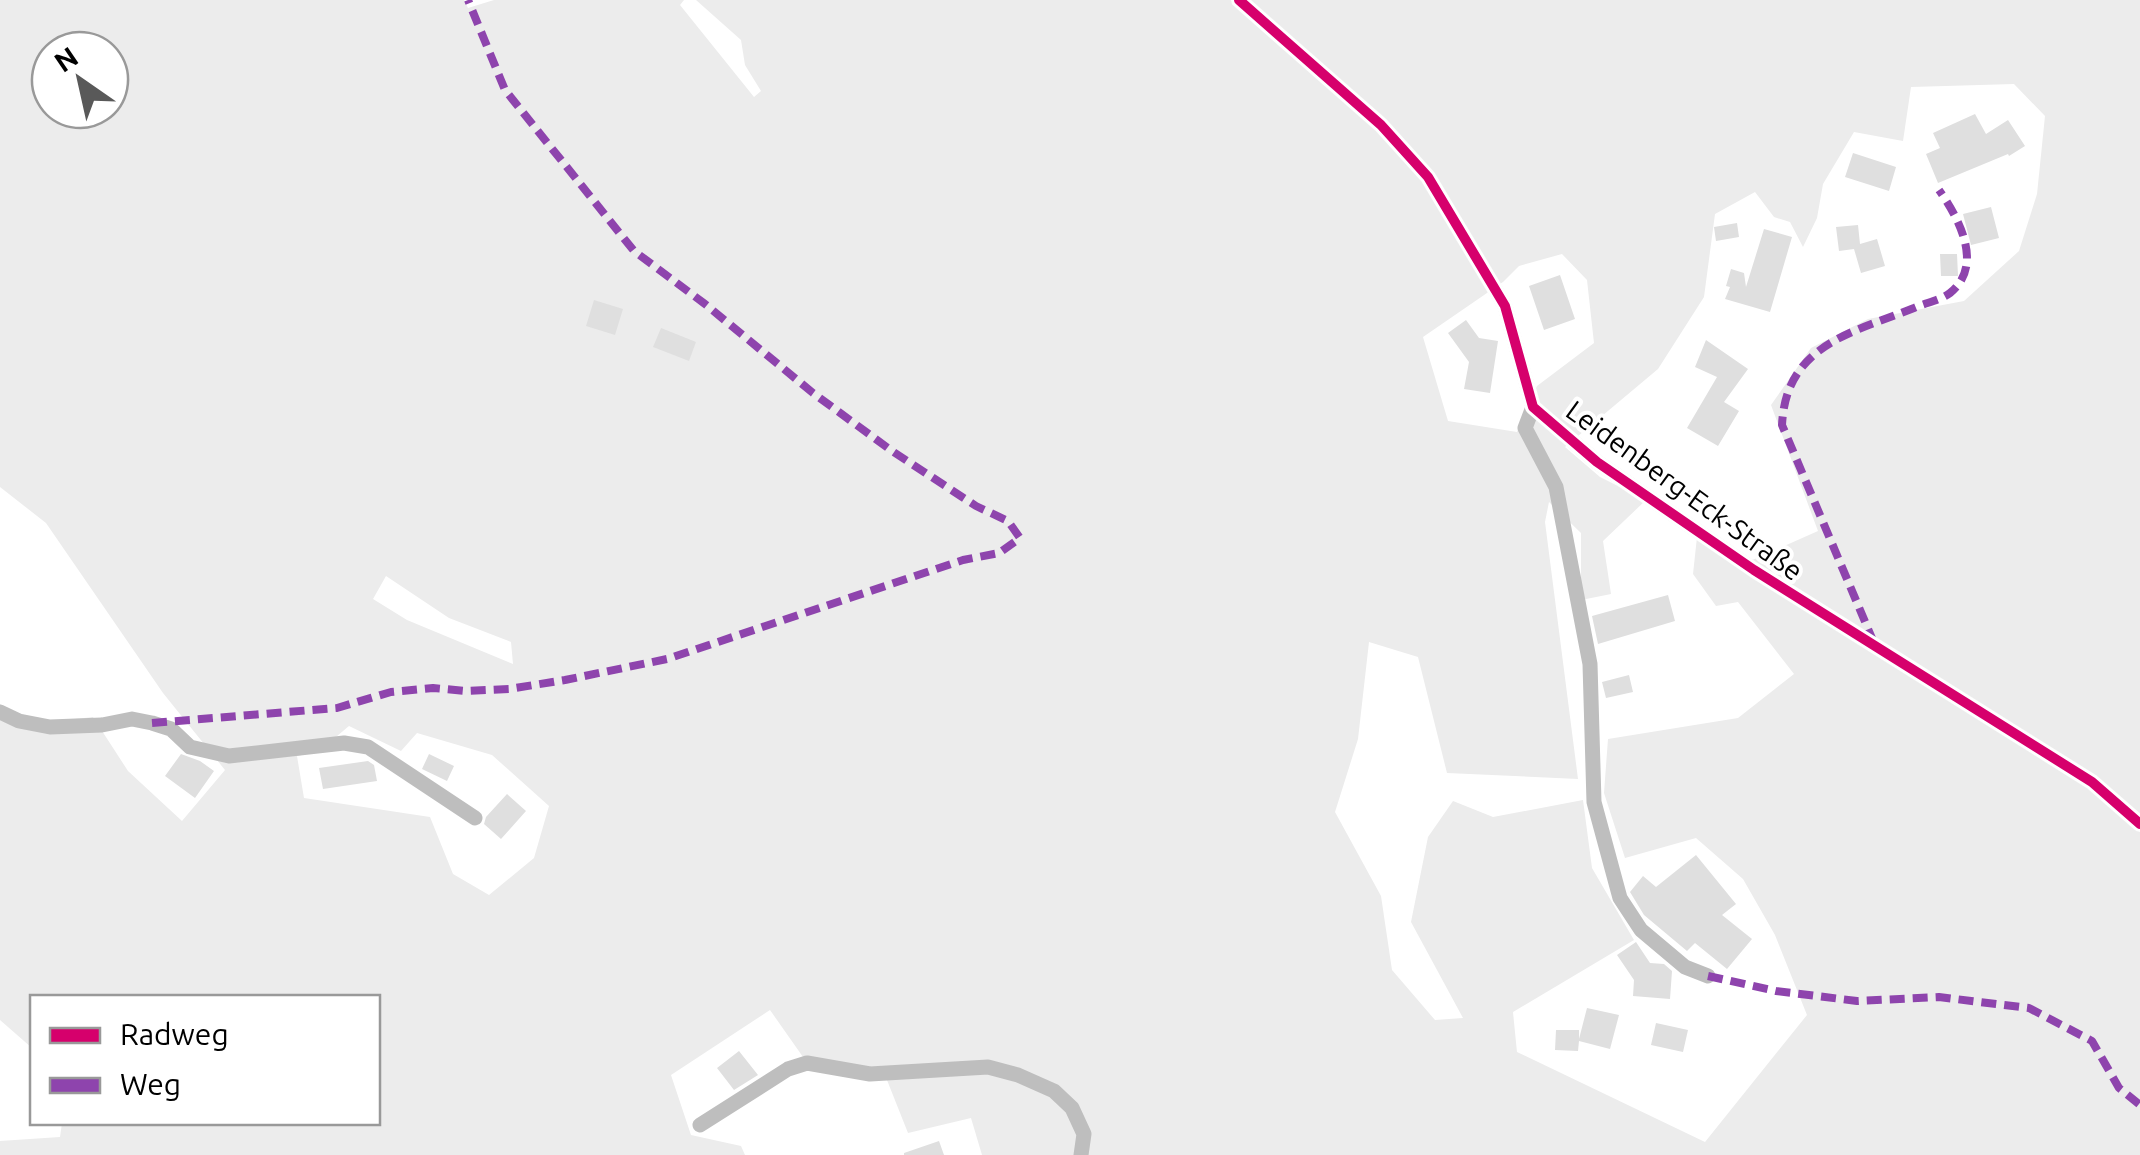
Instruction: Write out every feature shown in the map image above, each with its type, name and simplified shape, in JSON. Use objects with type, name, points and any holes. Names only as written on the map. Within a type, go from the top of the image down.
[{"type":"street","name":"Leidenberg-Eck-Straße","points":[[1239,0],[1381,125],[1428,177],[1505,306],[1533,408],[1597,462],[1754,570],[2092,782],[2140,824]]},
{"type":"street","points":[[1533,408],[1525,428],[1556,487],[1590,664],[1594,802],[1620,898],[1641,930],[1686,968],[1708,976]]},
{"type":"street","points":[[0,712],[50,727],[102,725],[132,719],[152,722],[171,729],[190,747],[229,756],[344,742],[368,747],[476,818]]},
{"type":"street","points":[[700,1125],[788,1069],[807,1063],[870,1074],[988,1067],[1054,1091],[1072,1108],[1084,1134],[1081,1155]]},
{"type":"shaded area","points":[[0,0],[464,0],[468,8],[494,0],[684,0],[680,5],[754,97],[761,91],[745,65],[741,40],[696,0],[2140,0],[2140,1155],[982,1155],[971,1118],[908,1133],[883,1070],[803,1057],[770,1010],[671,1075],[691,1135],[741,1146],[745,1155],[0,1155],[0,1141],[60,1137],[62,1125],[380,1125],[380,995],[30,995],[30,1046],[0,1020],[0,704],[33,718],[93,717],[128,771],[182,821],[225,770],[163,693],[46,523],[0,487]],"holes":[[[2014,84],[2045,116],[2037,194],[2019,251],[1964,301],[1868,319],[1811,348],[1771,405],[1818,531],[1741,565],[1697,537],[1693,574],[1716,606],[1738,602],[1794,674],[1738,718],[1608,739],[1604,793],[1625,858],[1696,838],[1743,879],[1775,935],[1807,1015],[1705,1142],[1517,1052],[1513,1012],[1634,940],[1592,868],[1583,800],[1493,817],[1453,801],[1428,837],[1411,922],[1463,1018],[1435,1020],[1392,970],[1381,896],[1335,812],[1358,739],[1369,642],[1418,657],[1447,773],[1578,779],[1545,522],[1549,502],[1581,533],[1581,600],[1611,594],[1603,541],[1646,500],[1600,477],[1565,447],[1658,369],[1704,297],[1715,214],[1755,192],[1774,217],[1790,222],[1803,247],[1817,218],[1823,184],[1854,132],[1903,141],[1911,87]],[[1562,254],[1587,280],[1594,343],[1537,386],[1517,432],[1448,421],[1423,337],[1503,282],[1519,266]],[[386,576],[449,618],[511,642],[513,664],[407,620],[373,599]],[[349,726],[401,751],[417,733],[492,755],[549,806],[534,858],[489,895],[453,874],[430,817],[304,798],[297,756],[318,752]]]},
{"type":"building","points":[[1975,114],[1986,134],[2008,120],[2025,146],[1938,183],[1926,154],[1940,148],[1933,133]]},
{"type":"building","points":[[1853,153],[1896,167],[1889,191],[1845,177]]},
{"type":"building","points":[[1991,207],[1999,238],[1971,245],[1963,214]]},
{"type":"building","points":[[1737,223],[1739,237],[1716,241],[1714,227]]},
{"type":"building","points":[[1858,225],[1860,244],[1877,239],[1885,266],[1861,273],[1854,249],[1839,251],[1836,227]]},
{"type":"building","points":[[1764,229],[1792,237],[1770,312],[1725,299],[1731,269],[1744,273],[1746,287]]},
{"type":"building","points":[[1940,254],[1957,254],[1958,276],[1941,276]]},
{"type":"building","points":[[1560,275],[1575,319],[1544,330],[1529,286]]},
{"type":"building","points":[[594,300],[623,309],[615,335],[586,326]]},
{"type":"building","points":[[1466,320],[1479,338],[1498,341],[1490,393],[1464,389],[1469,362],[1448,333]]},
{"type":"building","points":[[661,328],[696,342],[689,361],[653,347]]},
{"type":"building","points":[[1706,340],[1748,369],[1724,402],[1739,411],[1718,446],[1687,428],[1717,377],[1695,367]]},
{"type":"building","points":[[1668,595],[1675,621],[1598,644],[1592,616]]},
{"type":"building","points":[[1629,675],[1633,692],[1606,698],[1602,682]]},
{"type":"building","points":[[181,754],[214,771],[195,798],[165,776]]},
{"type":"building","points":[[429,754],[454,766],[447,781],[422,769]]},
{"type":"building","points":[[368,761],[374,765],[377,781],[323,789],[319,768]]},
{"type":"building","points":[[507,794],[526,811],[501,839],[484,824]]},
{"type":"building","points":[[1696,855],[1736,904],[1722,915],[1752,939],[1727,969],[1695,943],[1687,951],[1644,915],[1630,892],[1643,876],[1656,887]]},
{"type":"building","points":[[1636,942],[1650,963],[1664,964],[1672,971],[1670,999],[1633,996],[1634,980],[1617,955]]},
{"type":"building","points":[[1587,1008],[1619,1015],[1610,1049],[1579,1041],[1578,1051],[1555,1050],[1556,1030],[1579,1030],[1579,1039]]},
{"type":"building","points":[[1656,1023],[1688,1030],[1683,1052],[1651,1045]]},
{"type":"building","points":[[739,1051],[758,1075],[734,1090],[717,1068]]},
{"type":"building","points":[[939,1141],[944,1155],[904,1155],[904,1153]]},
{"type":"marked path","points":[[152,723],[337,708],[391,692],[509,689],[667,659],[963,560],[999,553],[1020,538],[1008,521],[976,506],[892,451],[813,393],[634,251],[505,90],[468,0]]},
{"type":"marked path","points":[[1874,643],[1782,425],[1786,398],[1795,376],[1809,359],[1846,335],[1950,293],[1960,282],[1966,269],[1965,241],[1939,190]]},
{"type":"marked path","points":[[1708,976],[1776,991],[1857,1001],[1939,997],[2029,1008],[2092,1041],[2119,1088],[2140,1105]]},
{"type":"cycle path","points":[[1239,0],[1381,125],[1428,177],[1505,306],[1533,407],[1597,462],[1754,570],[2092,782],[2140,824]]}]
